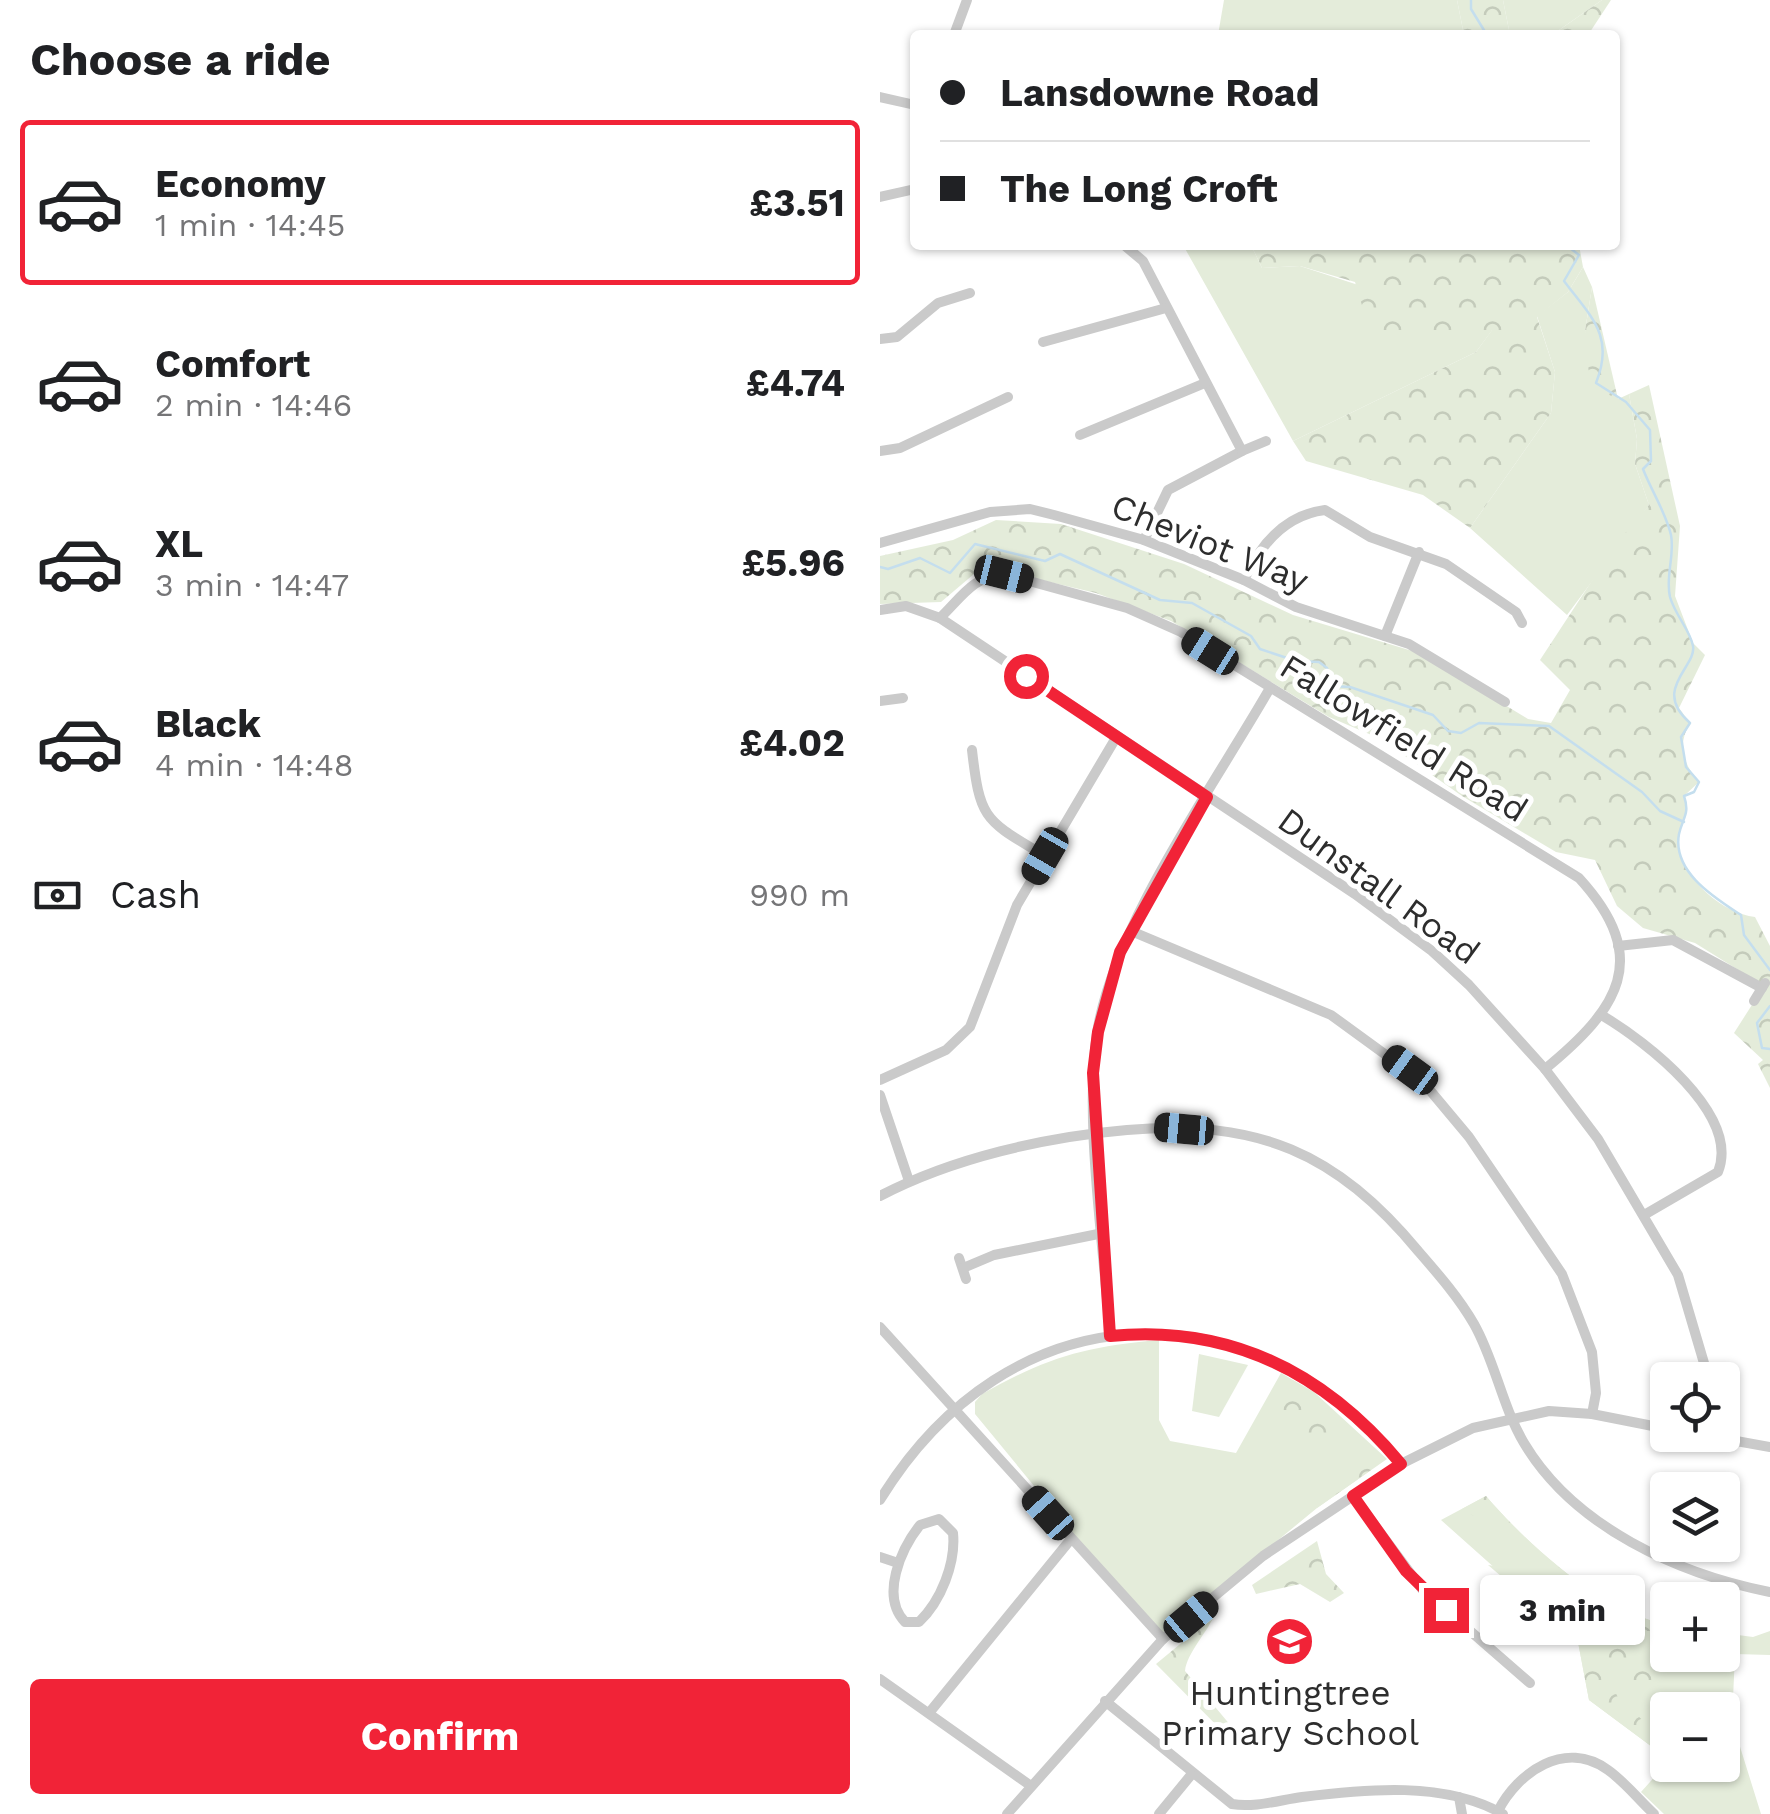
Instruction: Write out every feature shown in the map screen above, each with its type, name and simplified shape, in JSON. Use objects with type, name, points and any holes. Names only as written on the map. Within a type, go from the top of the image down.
[{"type":"street","points":[[956,30],[966,0]]},
{"type":"street","points":[[880,97],[910,104]]},
{"type":"street","points":[[880,197],[910,189]]},
{"type":"street","points":[[1130,250],[1143,261],[1242,450]]},
{"type":"street","points":[[880,340],[897,337],[950,293],[970,293]]},
{"type":"street","points":[[1043,342],[1166,308]]},
{"type":"street","points":[[1063,338],[1066,352]]},
{"type":"street","points":[[1080,435],[1100,433],[1205,383]]},
{"type":"street","points":[[880,451],[900,448],[1004,403]]},
{"type":"street","points":[[1144,540],[1168,490],[1266,441]]},
{"type":"street","name":"Cheviot Way","points":[[880,543],[990,512],[1030,509],[1144,540],[1244,580],[1296,607],[1435,656],[1504,702]]},
{"type":"street","points":[[1244,580],[1265,542],[1319,510],[1330,512],[1378,541],[1419,552],[1502,600],[1522,622]]},
{"type":"street","points":[[1385,636],[1419,552]]},
{"type":"street","name":"Fallowfield Road","points":[[940,618],[980,580],[1004,574],[1127,608],[1180,632],[1579,878],[1608,916],[1618,946]]},
{"type":"street","points":[[1502,600],[1510,589]]},
{"type":"street","points":[[880,610],[906,606],[940,618]]},
{"type":"street","name":"Dunstall Road","points":[[940,618],[1432,950],[1496,1012],[1546,1069],[1598,1139],[1644,1214],[1678,1276],[1696,1322],[1705,1362]]},
{"type":"street","points":[[1110,1336],[1093,1073],[1113,968],[1270,688]]},
{"type":"street","points":[[880,702],[903,698]]},
{"type":"street","points":[[880,1080],[946,1050],[970,1028],[1017,905],[1117,736]]},
{"type":"street","points":[[973,749],[977,792],[986,818],[1045,856]]},
{"type":"street","points":[[1131,931],[1331,1015],[1422,1082],[1488,1163],[1562,1274],[1588,1332],[1596,1393],[1592,1414]]},
{"type":"street","points":[[1546,1069],[1603,1016],[1617,986],[1618,946],[1672,940],[1764,985],[1754,1000]]},
{"type":"street","points":[[1603,1016],[1671,1064],[1716,1131],[1722,1148],[1718,1172],[1644,1214]]},
{"type":"street","points":[[880,1095],[909,1181]]},
{"type":"street","points":[[880,1196],[909,1181],[1023,1148],[1096,1133],[1163,1127],[1256,1139],[1296,1149],[1342,1174],[1406,1236],[1464,1310],[1489,1354],[1524,1442],[1543,1467],[1605,1526],[1671,1563],[1770,1592]]},
{"type":"street","points":[[963,1268],[1013,1250],[1103,1233]]},
{"type":"street","points":[[880,1327],[1163,1638]]},
{"type":"street","points":[[880,1500],[914,1448],[953,1408],[1003,1372],[1039,1354],[1110,1336],[1196,1338],[1285,1367],[1320,1385],[1371,1427],[1401,1464]]},
{"type":"street","points":[[1008,1814],[1163,1638],[1263,1556],[1401,1464],[1474,1428],[1549,1411],[1592,1414],[1650,1426]]},
{"type":"street","points":[[1740,1442],[1770,1448]]},
{"type":"street","points":[[1353,1496],[1422,1590],[1530,1683]]},
{"type":"street","points":[[940,1519],[950,1526],[952,1554],[941,1591],[926,1616],[912,1624],[905,1622],[894,1607],[898,1563],[924,1520],[940,1519]]},
{"type":"street","points":[[929,1713],[1071,1539]]},
{"type":"street","points":[[880,1557],[898,1563]]},
{"type":"street","points":[[880,1680],[1031,1786]]},
{"type":"street","points":[[1105,1701],[1221,1799],[1243,1806],[1350,1791],[1459,1797],[1501,1812],[1526,1772],[1576,1758],[1607,1769],[1654,1814]]},
{"type":"street","points":[[1159,1814],[1191,1775]]},
{"type":"street","points":[[1459,1797],[1462,1814]]},
{"type":"green space","points":[[1224,0],[1457,0],[1463,30],[1219,30]]},
{"type":"green space","points":[[1457,0],[1503,0],[1509,30],[1463,30]]},
{"type":"green space","points":[[1503,0],[1602,0],[1559,30],[1509,30]]},
{"type":"green space","points":[[1602,0],[1611,0],[1591,30],[1559,30]]},
{"type":"green space","points":[[1186,250],[1253,250],[1262,268],[1300,266],[1493,329],[1476,352],[1293,441]]},
{"type":"green space","points":[[1253,250],[1580,250],[1583,267],[1568,292],[1537,317],[1555,372],[1551,413],[1470,528],[1423,495],[1306,461],[1293,441],[1476,352],[1492,330],[1373,342],[1355,282],[1300,266],[1262,268]]},
{"type":"green space","points":[[1583,267],[1592,287],[1585,331],[1618,399],[1629,394],[1637,439],[1635,464],[1649,505],[1567,615],[1470,528],[1551,413],[1555,372],[1537,316],[1568,292]]},
{"type":"green space","points":[[1592,287],[1618,399],[1590,386],[1585,331]]},
{"type":"green space","points":[[1649,385],[1680,526],[1675,596],[1693,643],[1705,655],[1679,708],[1690,723],[1684,754],[1699,782],[1684,796],[1686,810],[1679,850],[1698,884],[1731,909],[1755,917],[1770,946],[1770,1088],[1758,1064],[1763,1060],[1734,1033],[1764,986],[1695,943],[1643,928],[1617,906],[1595,860],[1556,852],[1462,796],[1381,739],[1329,717],[1171,621],[1096,593],[1003,571],[974,574],[941,602],[880,604],[880,556],[953,540],[996,520],[1061,524],[1184,564],[1293,615],[1419,653],[1528,719],[1551,723],[1570,690],[1540,660],[1616,544],[1649,505],[1635,464],[1637,439],[1629,394]]},
{"type":"green space","points":[[1159,1340],[1159,1420],[1170,1441],[1236,1453],[1281,1373],[1314,1392],[1387,1459],[1317,1508],[1164,1634],[1076,1537],[975,1414],[975,1402],[982,1394],[1047,1362],[1087,1350]]},
{"type":"green space","points":[[1199,1354],[1248,1365],[1219,1417],[1192,1411]]},
{"type":"green space","points":[[1292,1393],[1310,1397],[1344,1427],[1346,1439],[1338,1447],[1310,1441],[1288,1424],[1281,1407]]},
{"type":"green space","points":[[1358,1464],[1371,1470],[1317,1508],[1331,1481]]},
{"type":"green space","points":[[1486,1496],[1568,1574],[1618,1607],[1650,1620],[1650,1672],[1734,1672],[1733,1692],[1650,1692],[1650,1745],[1589,1700],[1578,1642],[1441,1520]]},
{"type":"green space","points":[[1486,1496],[1568,1575],[1618,1607],[1650,1620],[1650,1631],[1625,1627],[1601,1616],[1462,1509]]},
{"type":"green space","points":[[1317,1541],[1326,1574],[1344,1593],[1330,1602],[1300,1584],[1256,1594],[1252,1585]]},
{"type":"green space","points":[[1488,1565],[1501,1567],[1576,1623],[1619,1699],[1650,1727],[1650,1745],[1589,1700],[1578,1642]]},
{"type":"green space","points":[[1214,1616],[1185,1671],[1247,1745],[1231,1740],[1156,1664]]},
{"type":"green space","points":[[1618,1630],[1650,1647],[1650,1672],[1669,1672],[1671,1692],[1650,1692],[1650,1701],[1630,1685],[1623,1668],[1604,1654],[1603,1632]]},
{"type":"green space","points":[[1770,1631],[1770,1655],[1740,1654],[1740,1635],[1753,1637]]},
{"type":"green space","points":[[1740,1747],[1761,1814],[1664,1814],[1641,1792],[1650,1782],[1740,1782]]},
{"type":"waterway","points":[[1471,0],[1471,9],[1484,30]]},
{"type":"waterway","points":[[1572,250],[1579,255],[1564,281],[1591,317],[1601,340],[1603,352],[1596,383],[1626,402],[1650,430],[1651,461],[1643,469],[1669,527],[1670,597],[1693,646],[1675,689],[1679,711],[1690,723],[1681,737],[1686,767],[1699,782],[1694,792],[1684,796],[1686,811],[1679,834],[1682,860],[1698,882],[1741,915],[1744,935],[1770,970]]},
{"type":"waterway","points":[[880,567],[888,569],[920,558],[950,573],[975,544],[1045,561],[1060,554],[1160,600],[1192,603],[1251,636],[1260,649],[1296,661],[1319,662],[1327,668],[1332,686],[1350,687],[1433,715],[1448,731],[1461,733],[1479,723],[1549,726],[1642,792],[1660,811],[1684,822]]},
{"type":"waterway","points":[[1770,1006],[1757,1023],[1762,1048],[1770,1049]]},
{"type":"place","name":"Huntingtree Primary School","points":[[1290,1641]]},
{"type":"route","points":[[1026,676],[1207,797],[1120,952],[1098,1032],[1093,1073],[1110,1336],[1196,1338],[1255,1354],[1320,1385],[1371,1427],[1401,1464],[1353,1496],[1406,1571],[1446,1610]]}]
